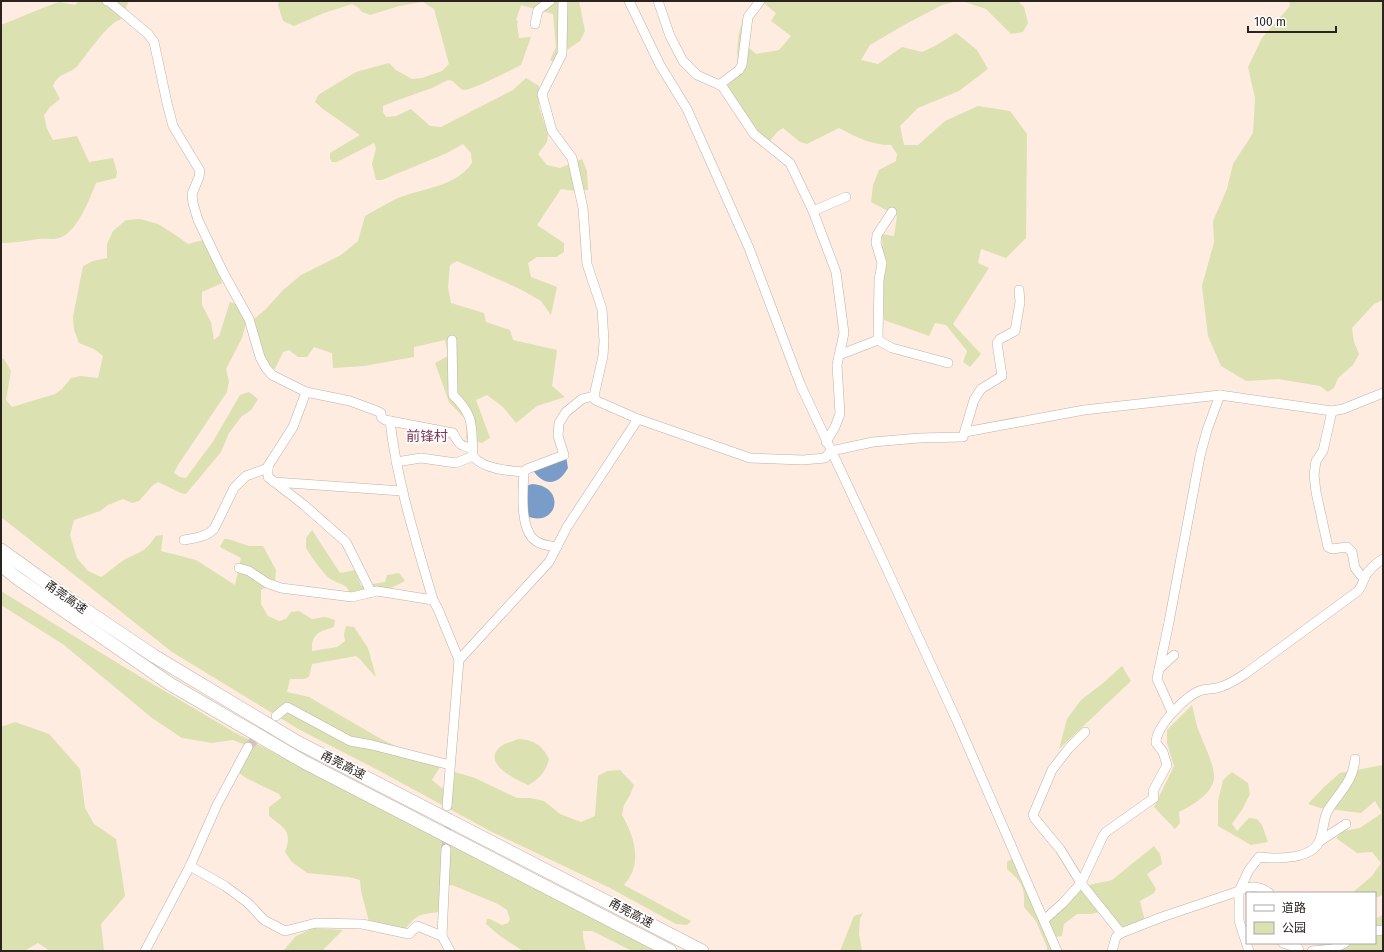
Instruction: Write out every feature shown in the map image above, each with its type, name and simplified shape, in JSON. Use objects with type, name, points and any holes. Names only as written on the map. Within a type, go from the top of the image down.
[{"type":"highway","name":"甬莞高速","points":[[1,550],[69,599],[154,656],[297,742],[702,951]]},
{"type":"highway","name":"甬莞高速","points":[[1,565],[17,578],[170,684],[304,762],[670,951]]},
{"type":"street","points":[[109,1],[148,34],[154,42],[167,103],[174,126],[200,171],[192,194],[192,203],[198,220],[223,272],[249,319],[260,357],[272,375],[306,392],[350,401],[382,413],[381,417],[385,420],[453,433],[458,443],[473,452]]},
{"type":"street","points":[[535,24],[538,10],[550,1]]},
{"type":"street","points":[[563,1],[562,54],[542,94],[552,132],[572,158],[583,208],[587,264],[602,309],[604,341],[603,356],[594,396],[595,400],[638,419],[750,458],[803,460],[825,458],[831,451],[873,442],[918,438],[963,437],[974,400],[981,389],[1002,376],[997,343],[1000,339],[1014,331],[1020,302],[1019,290]]},
{"type":"street","points":[[629,1],[660,65],[690,116],[749,248],[801,386],[957,721],[1057,951]]},
{"type":"street","points":[[658,1],[670,36],[683,61],[697,75],[722,86],[754,134],[790,164],[813,211],[836,272],[844,333],[837,365],[840,414],[835,427],[826,442]]},
{"type":"street","points":[[719,85],[740,70],[742,65],[748,17],[760,1]]},
{"type":"street","points":[[813,211],[846,197]]},
{"type":"street","points":[[878,340],[879,280],[882,263],[876,243],[877,235],[892,212]]},
{"type":"street","points":[[452,340],[452,395],[464,407],[472,421],[473,452],[478,462],[505,470],[524,472],[527,469],[564,455],[558,436],[559,423],[566,412],[582,399],[594,396]]},
{"type":"street","points":[[839,355],[878,340]]},
{"type":"street","points":[[878,340],[892,348],[948,363]]},
{"type":"street","points":[[306,392],[293,427],[268,468],[268,476],[346,542],[371,592]]},
{"type":"street","points":[[964,432],[1084,410],[1220,395],[1332,411],[1343,409],[1383,393]]},
{"type":"street","points":[[1172,712],[1157,679],[1200,456],[1207,430],[1220,395]]},
{"type":"street","points":[[1332,411],[1323,452],[1316,461],[1314,475],[1316,492],[1328,547],[1332,549],[1347,547],[1352,552],[1355,568],[1364,579]]},
{"type":"street","points":[[459,660],[549,562],[567,527],[638,419]]},
{"type":"street","points":[[390,420],[402,491],[433,600],[438,608],[459,660],[448,806]]},
{"type":"street","points":[[396,462],[421,458],[456,463],[473,452]]},
{"type":"street","points":[[184,540],[204,537],[211,532],[214,529],[234,488],[246,476],[268,468]]},
{"type":"street","points":[[524,472],[522,506],[528,532],[532,539],[537,542],[557,547]]},
{"type":"street","points":[[274,482],[402,491]]},
{"type":"street","points":[[1044,920],[1063,903],[1081,883],[1106,832],[1154,798],[1153,791],[1167,765],[1164,752],[1156,743],[1156,737],[1172,712],[1202,690],[1227,685],[1245,674],[1358,591],[1364,583],[1364,579],[1375,564],[1383,559]]},
{"type":"street","points":[[239,568],[249,570],[267,583],[281,588],[352,597],[377,591],[433,600]]},
{"type":"street","points":[[1159,669],[1174,655]]},
{"type":"street","points":[[276,716],[286,708],[350,741],[372,745],[450,765]]},
{"type":"street","points":[[1085,732],[1069,748],[1052,770],[1033,814],[1035,819],[1060,849],[1081,883],[1121,933]]},
{"type":"street","points":[[145,951],[190,866],[217,805],[248,747]]},
{"type":"street","points":[[1320,840],[1328,811],[1349,782],[1356,759]]},
{"type":"street","points":[[1246,942],[1239,921],[1239,891],[1249,870],[1259,857],[1289,858],[1302,854],[1313,849],[1320,840],[1346,824]]},
{"type":"street","points":[[446,849],[442,936],[450,951]]},
{"type":"street","points":[[190,866],[225,886],[248,903],[264,920],[274,927],[285,931],[316,922],[362,924],[409,934],[416,926],[442,936]]},
{"type":"street","points":[[1112,951],[1116,937],[1121,933],[1162,917],[1247,888],[1257,887],[1262,888],[1268,892]]},
{"type":"street","points":[[1286,944],[1298,948],[1299,951]]},
{"type":"street","points":[[1312,951],[1332,949],[1343,944]]},
{"type":"green space","points":[[79,1],[129,1],[120,20],[104,32],[76,67],[58,78],[53,86],[60,99],[50,107],[44,115],[47,129],[53,140],[77,136],[89,162],[113,158],[117,172],[116,178],[96,183],[82,214],[66,235],[56,239],[1,243],[1,25],[59,2],[75,5]]},
{"type":"green space","points":[[279,1],[579,1],[585,31],[580,41],[559,55],[554,62],[550,60],[556,47],[553,14],[521,5],[516,20],[518,21],[519,38],[531,37],[521,65],[469,89],[464,90],[453,81],[449,80],[432,88],[383,106],[383,112],[386,117],[396,116],[411,109],[430,126],[441,127],[513,90],[526,78],[539,86],[539,107],[548,134],[547,142],[538,154],[547,165],[560,168],[582,159],[587,171],[588,190],[575,191],[561,189],[537,225],[564,243],[564,252],[556,257],[537,257],[528,263],[531,277],[557,287],[551,315],[541,301],[520,289],[457,261],[450,265],[448,287],[451,303],[484,313],[486,322],[510,330],[513,340],[557,350],[552,386],[565,397],[537,406],[516,423],[503,407],[487,395],[476,400],[490,438],[482,443],[466,439],[467,421],[449,402],[435,363],[448,356],[445,340],[414,347],[414,357],[364,366],[333,368],[332,353],[314,347],[307,357],[298,357],[289,350],[283,352],[275,369],[269,367],[260,346],[254,319],[265,310],[283,290],[301,275],[341,255],[358,241],[365,216],[398,198],[448,182],[465,171],[472,163],[471,153],[463,144],[447,153],[382,180],[376,180],[372,164],[376,148],[374,143],[337,162],[332,162],[330,159],[330,153],[360,135],[315,102],[318,95],[356,72],[389,63],[396,70],[412,79],[422,78],[442,71],[449,64],[434,9],[423,2],[399,6],[370,15],[362,12],[359,8],[352,4],[324,13],[294,26],[283,21],[278,5]]},
{"type":"green space","points":[[761,1],[958,1],[942,5],[870,45],[861,60],[878,64],[902,47],[922,52],[956,33],[977,50],[988,69],[959,91],[918,108],[900,126],[904,145],[918,145],[945,121],[978,106],[1010,111],[1027,134],[1026,238],[1006,258],[981,249],[978,263],[989,268],[953,324],[981,354],[970,367],[963,362],[967,351],[946,325],[935,323],[929,336],[884,320],[882,234],[894,236],[897,216],[871,202],[873,185],[879,170],[896,161],[897,154],[891,145],[870,142],[839,128],[807,144],[800,142],[783,128],[777,132],[770,141],[759,136],[727,86],[738,75],[738,38],[744,17],[747,46],[756,54],[779,50],[791,36],[771,21],[776,13]]},
{"type":"green space","points":[[962,1],[1018,1],[1024,7],[1028,23],[1023,32],[1011,34],[986,9]]},
{"type":"green space","points":[[1289,1],[1383,1],[1383,300],[1374,304],[1352,328],[1354,342],[1359,354],[1353,365],[1338,378],[1334,388],[1328,392],[1320,386],[1278,379],[1246,381],[1221,366],[1208,336],[1202,286],[1214,242],[1213,221],[1227,189],[1233,164],[1253,133],[1255,98],[1248,67],[1262,38],[1290,6]]},
{"type":"green space","points":[[140,219],[158,224],[188,244],[203,240],[220,275],[222,283],[202,292],[202,305],[211,322],[214,340],[219,336],[230,302],[236,304],[246,323],[242,338],[226,369],[229,381],[227,392],[174,473],[180,477],[186,478],[212,443],[240,395],[249,392],[258,399],[251,410],[242,416],[229,433],[221,452],[186,494],[158,482],[152,486],[139,501],[132,503],[123,499],[108,505],[100,511],[74,520],[70,535],[77,558],[88,571],[101,577],[124,560],[145,549],[156,536],[163,535],[161,551],[196,560],[235,585],[241,558],[220,547],[224,539],[249,546],[263,546],[276,570],[275,583],[261,590],[261,604],[268,616],[279,621],[286,619],[291,612],[299,611],[312,619],[325,617],[335,620],[334,627],[317,634],[313,641],[312,651],[337,647],[345,641],[344,634],[346,626],[354,627],[368,648],[376,677],[356,656],[312,664],[309,677],[304,679],[290,679],[287,692],[309,697],[381,739],[440,767],[432,780],[443,789],[453,789],[455,772],[475,778],[517,798],[530,798],[544,801],[560,814],[581,822],[595,816],[598,776],[607,771],[620,770],[634,785],[624,805],[622,815],[627,824],[635,851],[634,868],[624,885],[691,921],[687,925],[676,924],[610,888],[490,831],[376,769],[300,730],[172,652],[1,517],[1,358],[4,359],[11,371],[6,400],[12,407],[55,394],[62,389],[71,378],[80,376],[98,378],[103,356],[94,349],[79,343],[74,330],[73,317],[83,266],[93,261],[107,258],[107,244],[113,231],[126,220]]},
{"type":"green space","points":[[312,530],[340,573],[355,570],[361,586],[385,582],[387,575],[399,573],[405,581],[371,598],[351,601],[347,587],[329,578],[307,550],[306,538]]},
{"type":"green space","points":[[1,591],[124,667],[234,732],[658,951],[632,951],[592,931],[583,931],[586,951],[523,951],[500,936],[486,924],[487,919],[502,925],[508,923],[510,919],[507,910],[498,904],[452,885],[447,885],[439,912],[417,917],[402,933],[370,926],[361,891],[360,880],[349,877],[307,873],[292,862],[285,852],[288,839],[286,831],[269,816],[269,807],[281,798],[279,794],[239,773],[250,750],[243,744],[233,740],[212,743],[182,738],[152,718],[64,645],[1,605]]},
{"type":"green space","points":[[1122,666],[1131,681],[1059,749],[1067,719],[1081,700]]},
{"type":"green space","points":[[1192,705],[1197,726],[1213,767],[1214,779],[1209,790],[1200,799],[1179,812],[1180,823],[1175,829],[1154,807],[1174,766],[1167,743],[1167,730]]},
{"type":"green space","points":[[15,722],[49,734],[80,769],[85,808],[94,824],[116,839],[125,896],[101,924],[104,951],[50,951],[38,943],[24,951],[1,951],[1,727]]},
{"type":"green space","points":[[518,739],[537,744],[549,759],[542,774],[528,785],[510,776],[498,766],[495,761],[495,755],[500,747]]},
{"type":"green space","points":[[1383,765],[1383,895],[1376,898],[1376,892],[1353,892],[1372,876],[1381,863],[1372,852],[1357,853],[1336,838],[1343,831],[1360,828],[1382,813],[1375,801],[1361,813],[1320,808],[1308,804],[1340,773]]},
{"type":"green space","points":[[1232,772],[1248,783],[1250,794],[1243,808],[1232,824],[1237,831],[1249,818],[1257,819],[1262,825],[1268,842],[1251,845],[1218,826],[1218,801],[1223,780]]},
{"type":"green space","points":[[1154,846],[1160,854],[1162,864],[1147,874],[1156,889],[1154,893],[1140,901],[1145,921],[1120,928],[1106,910],[1092,914],[1077,914],[1064,924],[1062,936],[1056,937],[1049,921],[1071,897],[1089,885],[1112,880]]},
{"type":"green space","points":[[1013,858],[1054,951],[1047,951],[1047,947],[1036,921],[1024,907],[1022,885],[1007,869],[1007,862]]},
{"type":"green space","points":[[863,913],[860,919],[859,934],[862,951],[840,951],[854,916]]},
{"type":"green space","points":[[1383,915],[1383,951],[1317,951],[1320,944],[1376,944],[1376,918]]},
{"type":"green space","points":[[314,928],[343,930],[322,951],[283,951],[296,936]]},
{"type":"water","points":[[566,456],[568,468],[560,478],[555,481],[551,482],[541,479],[532,469]]},
{"type":"water","points":[[532,484],[543,486],[554,498],[554,506],[551,512],[545,517],[537,518],[526,516],[526,486]]},
{"type":"tunnel","points":[[248,747],[272,721]]},
{"type":"tunnel","points":[[446,849],[447,806]]},
{"type":"district","name":"前锋村","points":[[427,436]]}]
